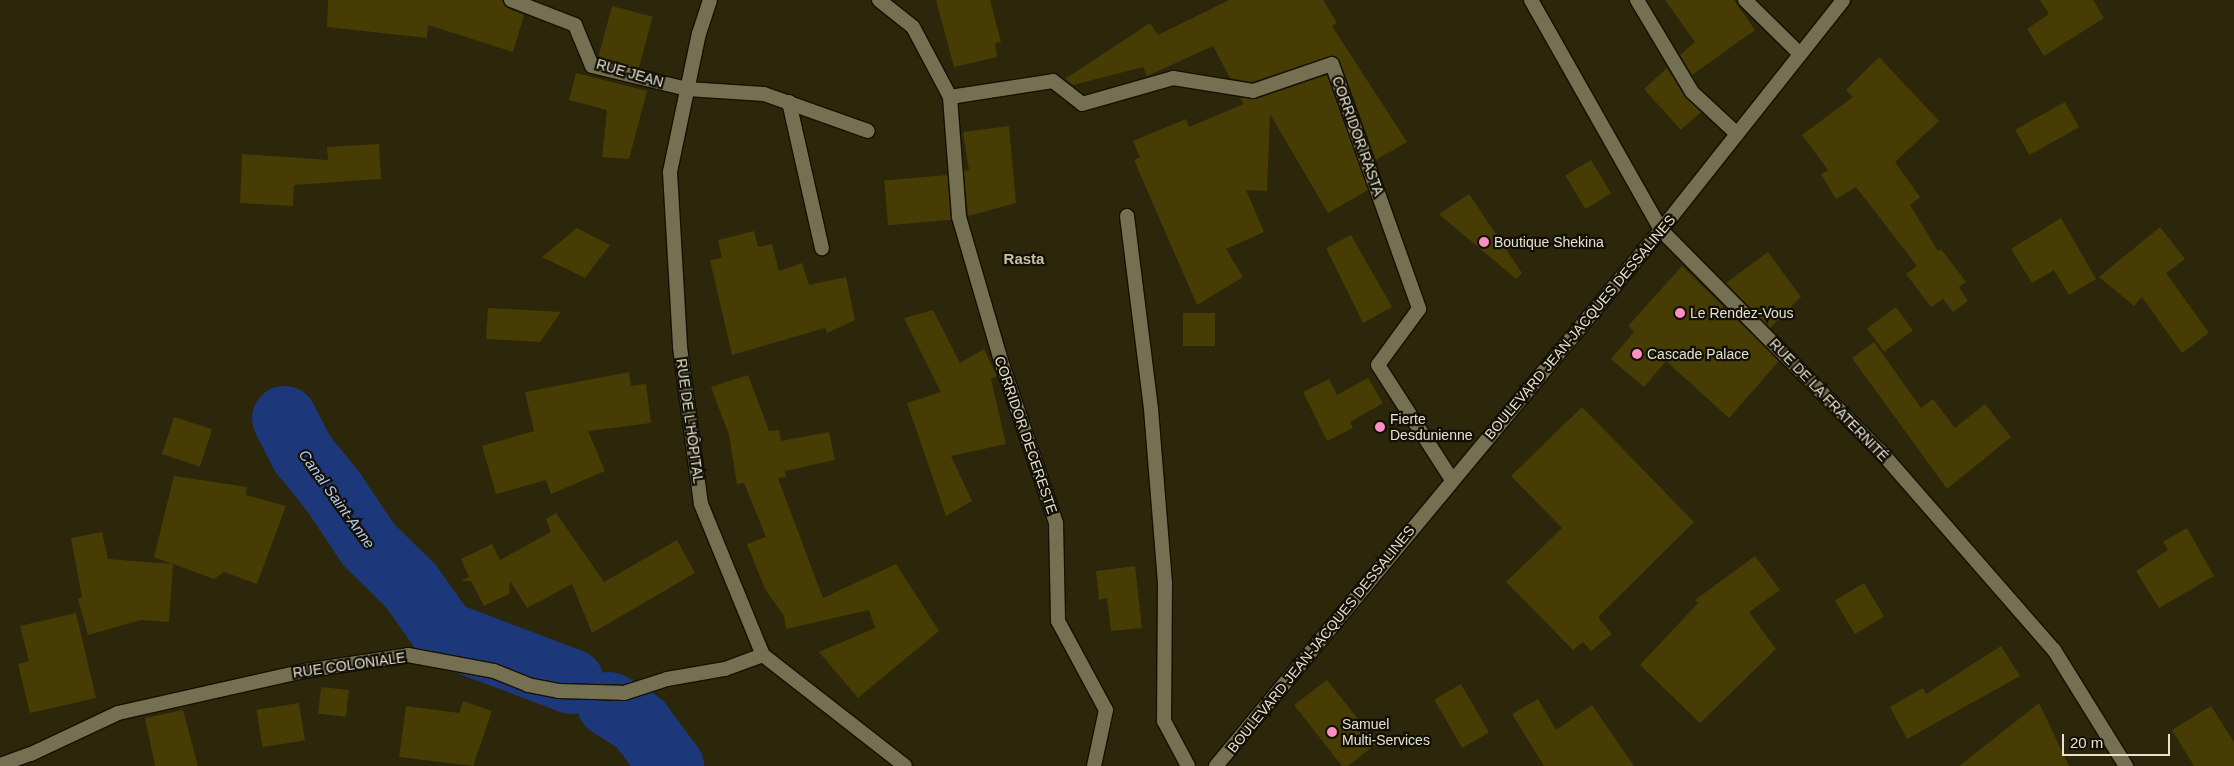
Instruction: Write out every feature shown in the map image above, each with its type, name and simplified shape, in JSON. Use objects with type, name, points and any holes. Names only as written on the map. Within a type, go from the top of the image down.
[{"type":"street","name":"RUE JEAN","points":[[511,0],[574,25],[592,66],[687,89]]},
{"type":"street","name":"RUE DE L'HÔPITAL","points":[[710,0],[699,33],[670,172],[680,347],[701,504],[763,655],[905,766]]},
{"type":"street","points":[[879,0],[913,26],[950,97]]},
{"type":"street","name":"RUE DE LA FRATERNITÉ","points":[[1531,0],[1662,230],[1881,452],[2054,650],[2126,766]]},
{"type":"street","points":[[1637,0],[1692,92],[1736,134]]},
{"type":"street","points":[[1745,0],[1800,54]]},
{"type":"street","name":"BOULEVARD JEAN-JACQUES DESSALINES","points":[[1216,766],[1452,480],[1662,230],[1843,0]]},
{"type":"street","name":"CORRIDOR RASTA","points":[[950,97],[1053,81],[1082,104],[1173,78],[1253,92],[1332,64],[1419,309],[1378,365],[1452,480]]},
{"type":"street","points":[[687,89],[764,94],[868,131]]},
{"type":"street","name":"CORRIDOR DECERESTE","points":[[950,97],[959,216],[1003,366],[1056,523],[1058,621],[1106,710],[1094,766]]},
{"type":"street","points":[[789,102],[822,248]]},
{"type":"street","points":[[1127,216],[1152,409],[1165,582],[1164,720],[1188,766]]},
{"type":"street","name":"RUE COLONIALE","points":[[0,765],[32,760],[126,711],[304,670],[408,656],[494,671],[528,685],[558,691],[624,693],[667,679],[725,669],[763,655]]},
{"type":"building","points":[[328,0],[502,0],[507,8],[524,15],[513,52],[428,25],[427,38],[327,27]]},
{"type":"building","points":[[936,0],[990,0],[1001,42],[995,43],[997,57],[954,67]]},
{"type":"building","points":[[1229,0],[1323,0],[1337,23],[1332,26],[1407,142],[1376,160],[1340,61],[1333,55],[1252,82],[1230,78],[1213,46],[1147,76],[1143,67],[1073,85],[1065,79],[1150,23],[1158,35]]},
{"type":"building","points":[[1665,0],[1734,0],[1755,30],[1692,75],[1680,55],[1695,42]]},
{"type":"building","points":[[2040,0],[2093,0],[2104,18],[2044,56],[2027,29],[2049,14]]},
{"type":"building","points":[[612,6],[653,17],[638,70],[598,59]]},
{"type":"building","points":[[1879,57],[1939,121],[1895,162],[1920,197],[1910,205],[1938,251],[1941,249],[1966,282],[1959,287],[1968,301],[1953,312],[1943,299],[1931,307],[1906,274],[1917,266],[1856,187],[1836,199],[1821,174],[1828,170],[1802,135],[1853,97],[1846,90]]},
{"type":"building","points":[[1667,68],[1685,97],[1701,112],[1681,130],[1644,89]]},
{"type":"building","points":[[576,73],[647,91],[629,159],[602,157],[607,110],[569,100]]},
{"type":"building","points":[[1327,75],[1368,190],[1328,213],[1270,114],[1267,191],[1246,190],[1264,232],[1226,249],[1243,277],[1197,305],[1134,160],[1140,157],[1133,141],[1186,119],[1189,127],[1244,104],[1240,98],[1256,99]]},
{"type":"building","points":[[2065,102],[2079,127],[2029,155],[2015,130]]},
{"type":"building","points":[[1009,126],[1016,203],[968,216],[964,171],[969,170],[963,132]]},
{"type":"building","points":[[379,144],[381,179],[294,185],[293,206],[240,203],[242,154],[328,160],[327,147]]},
{"type":"building","points":[[1591,160],[1611,193],[1585,209],[1565,175]]},
{"type":"building","points":[[947,175],[951,220],[888,225],[884,180]]},
{"type":"building","points":[[1469,194],[1522,273],[1516,279],[1439,214]]},
{"type":"building","points":[[2061,218],[2096,279],[2069,295],[2054,270],[2032,283],[2011,249]]},
{"type":"building","points":[[2160,227],[2185,259],[2166,273],[2209,333],[2182,353],[2142,297],[2134,306],[2099,277]]},
{"type":"building","points":[[577,228],[610,245],[585,278],[542,257]]},
{"type":"building","points":[[754,231],[758,247],[772,244],[779,271],[802,263],[809,285],[846,277],[855,320],[827,333],[825,328],[732,355],[710,260],[722,258],[718,240]]},
{"type":"building","points":[[1351,235],[1392,307],[1363,323],[1326,248]]},
{"type":"building","points":[[1768,252],[1801,297],[1770,328],[1726,283]]},
{"type":"building","points":[[1682,266],[1779,361],[1729,418],[1666,361],[1644,387],[1611,359],[1634,332],[1628,326]]},
{"type":"building","points":[[1896,307],[1913,330],[1884,352],[1867,328]]},
{"type":"building","points":[[488,308],[561,312],[540,342],[486,339]]},
{"type":"building","points":[[933,310],[960,363],[984,349],[997,376],[991,379],[1006,444],[951,456],[972,501],[946,516],[907,403],[941,392],[904,318]]},
{"type":"building","points":[[1183,313],[1215,313],[1215,346],[1183,346]]},
{"type":"building","points":[[1874,342],[1921,408],[1933,399],[1955,428],[1985,404],[2011,437],[1947,489],[1852,358]]},
{"type":"building","points":[[629,372],[631,386],[646,384],[651,423],[588,431],[605,471],[551,494],[546,480],[496,494],[482,446],[534,431],[525,392]]},
{"type":"building","points":[[748,375],[769,431],[779,430],[781,441],[829,432],[835,460],[785,471],[786,477],[778,478],[823,598],[896,564],[939,631],[858,698],[819,652],[875,628],[869,610],[786,629],[784,616],[765,589],[747,544],[766,537],[744,483],[737,484],[729,435],[711,387]]},
{"type":"building","points":[[1368,378],[1383,403],[1350,422],[1353,428],[1327,441],[1303,392],[1329,379],[1337,395]]},
{"type":"building","points":[[1582,407],[1694,522],[1598,617],[1612,634],[1591,651],[1583,642],[1573,650],[1506,582],[1562,528],[1511,476]]},
{"type":"building","points":[[174,417],[212,429],[200,466],[162,454]]},
{"type":"building","points":[[174,476],[247,487],[246,495],[286,506],[257,584],[224,572],[214,579],[154,557]]},
{"type":"building","points":[[556,513],[604,582],[677,540],[695,573],[592,633],[572,584],[527,608],[510,581],[509,594],[484,606],[471,581],[461,581],[469,577],[461,559],[492,544],[500,560],[551,532],[546,519]]},
{"type":"building","points":[[2187,528],[2214,576],[2159,608],[2136,571],[2168,550],[2163,542]]},
{"type":"building","points":[[102,532],[108,559],[173,564],[169,622],[141,620],[88,635],[78,599],[82,597],[71,538]]},
{"type":"building","points":[[1755,556],[1780,590],[1749,612],[1776,649],[1700,723],[1640,665],[1698,603],[1695,600]]},
{"type":"building","points":[[1135,566],[1142,628],[1111,631],[1107,598],[1099,600],[1096,571]]},
{"type":"building","points":[[1864,583],[1884,616],[1855,634],[1835,601]]},
{"type":"building","points":[[76,613],[96,698],[30,713],[18,664],[29,661],[20,626]]},
{"type":"building","points":[[2001,646],[2020,676],[1907,739],[1890,707],[1923,688],[1926,694]]},
{"type":"building","points":[[1327,680],[1377,743],[1348,766],[1342,766],[1294,705]]},
{"type":"building","points":[[1461,684],[1489,732],[1462,748],[1434,700]]},
{"type":"building","points":[[321,687],[349,690],[346,717],[318,714]]},
{"type":"building","points":[[1538,699],[1556,730],[1592,705],[1634,766],[1544,766],[1512,714]]},
{"type":"building","points":[[463,701],[492,711],[473,766],[399,757],[406,706],[459,713]]},
{"type":"building","points":[[299,703],[305,741],[262,747],[257,710]]},
{"type":"building","points":[[2039,703],[2069,766],[1959,766]]},
{"type":"building","points":[[2211,706],[2234,742],[2234,766],[2194,766],[2172,730]]},
{"type":"building","points":[[183,710],[198,766],[155,766],[145,718]]},
{"type":"waterway","name":"Canal Saint-Anne","points":[[284,418],[301,452],[332,490],[368,544],[410,585],[444,633],[571,681]]},
{"type":"waterway","name":"Canal Saint-Anne","points":[[609,704],[639,723],[671,766]]},
{"type":"place","name":"Boutique Shekina","points":[[1484,242]]},
{"type":"place","name":"Le Rendez-Vous","points":[[1680,313]]},
{"type":"place","name":"Cascade Palace","points":[[1637,354]]},
{"type":"place","name":"Fierte Desdunienne","points":[[1380,427]]},
{"type":"place","name":"Samuel Multi-Services","points":[[1332,732]]},
{"type":"district","name":"Rasta","points":[[1024,259]]}]
